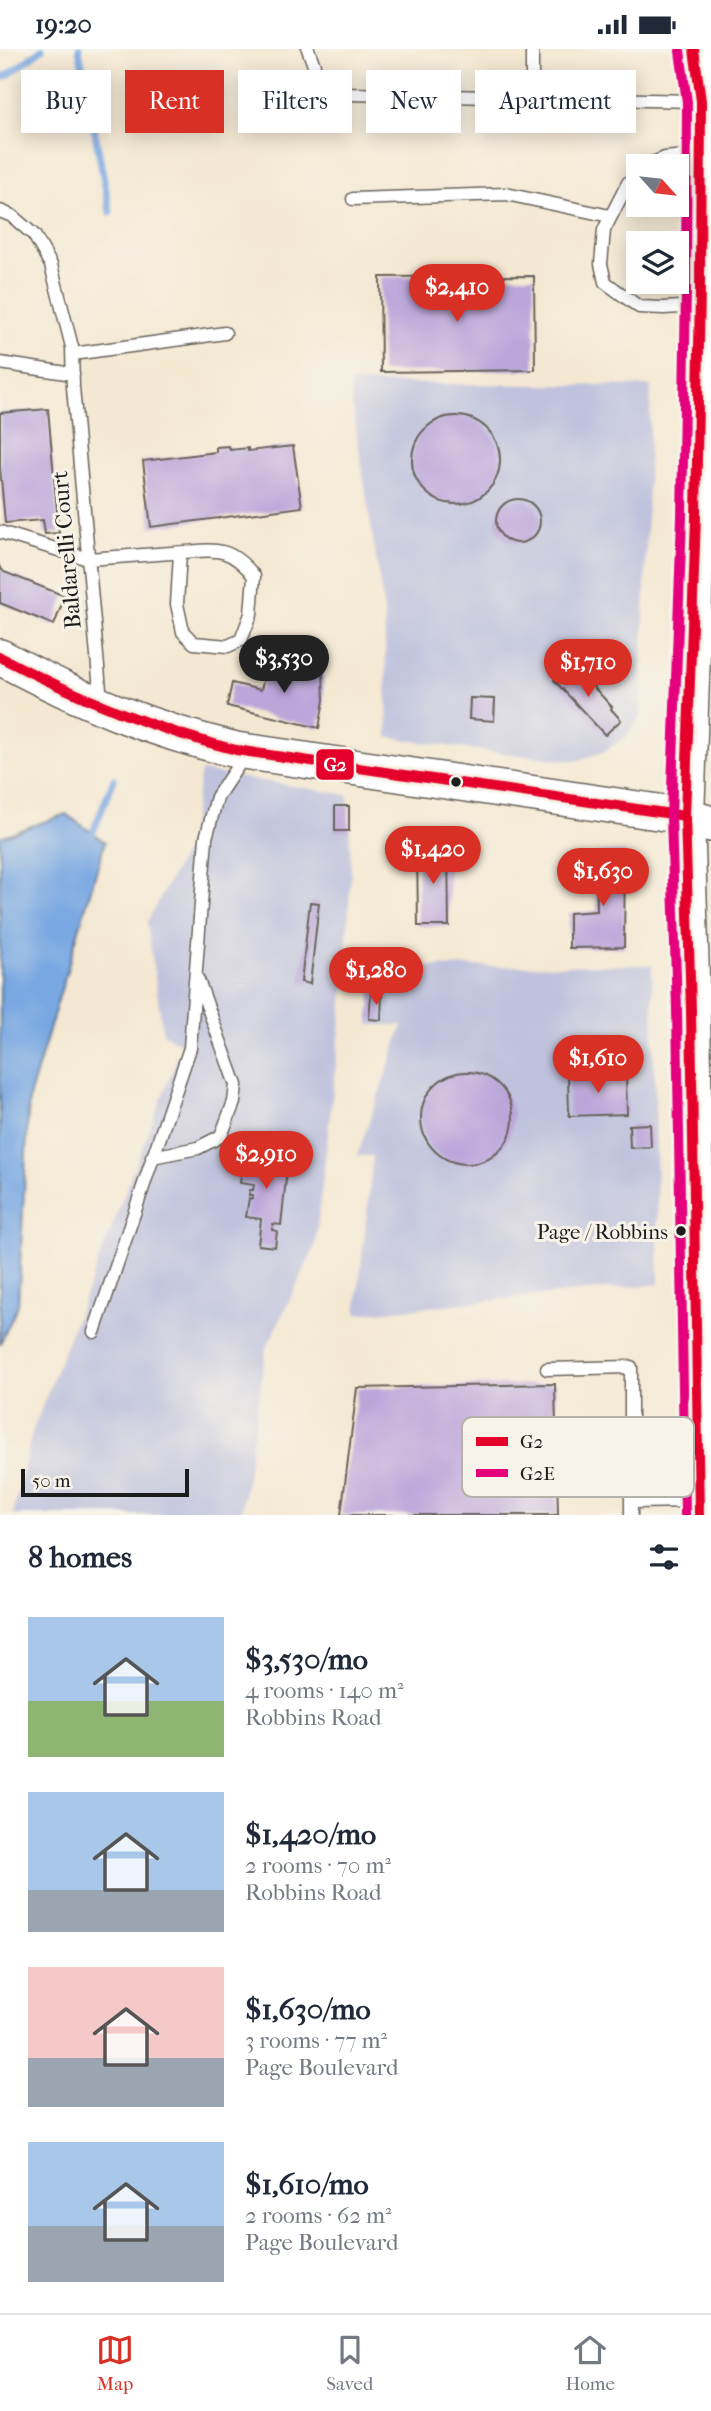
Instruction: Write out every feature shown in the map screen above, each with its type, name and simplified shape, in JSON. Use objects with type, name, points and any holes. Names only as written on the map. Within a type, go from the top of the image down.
[{"type":"main road","points":[[694,49],[701,101]]},
{"type":"main road","points":[[699,1508],[695,972],[698,820],[697,448],[701,101],[706,49]]},
{"type":"main road","points":[[697,448],[711,393]]},
{"type":"street","points":[[0,657],[101,708],[184,737],[248,752],[698,820]]},
{"type":"lane","points":[[308,49],[316,71],[347,94],[475,95]]},
{"type":"lane","points":[[532,49],[532,70]]},
{"type":"lane","points":[[636,99],[701,101]]},
{"type":"lane","points":[[690,155],[700,154]]},
{"type":"lane","points":[[626,187],[604,230],[601,264],[606,282],[639,307],[699,306]]},
{"type":"lane","points":[[353,199],[506,194],[610,216]]},
{"type":"lane","name":"Baldarelli Court","points":[[0,211],[12,216],[34,235],[51,265],[73,353],[73,381],[101,708]]},
{"type":"lane","points":[[73,353],[225,333]]},
{"type":"lane","points":[[0,363],[73,381]]},
{"type":"lane","points":[[0,532],[88,559],[180,552],[222,551],[241,559],[254,576],[251,614],[241,640],[228,646],[194,643],[183,632],[177,604],[180,552]]},
{"type":"lane","points":[[93,1332],[190,1048],[206,838],[217,797],[248,752]]},
{"type":"lane","points":[[152,1157],[198,1148],[221,1136],[234,1102],[236,1085],[196,973]]},
{"type":"lane","points":[[547,1369],[631,1367],[631,1417]]},
{"type":"lane","points":[[631,1508],[699,1508]]},
{"type":"shaded area","points":[[349,383],[651,386],[641,716],[626,737],[603,752],[575,761],[388,737],[384,610]]},
{"type":"shaded area","points":[[201,771],[348,795],[351,871],[343,1003],[315,1247],[266,1349],[241,1515],[13,1515],[32,1433],[182,1045],[163,1033],[147,922],[187,848]]},
{"type":"shaded area","points":[[652,965],[659,1284],[356,1314],[373,1156],[357,1156],[403,1025],[369,1025],[372,967]]},
{"type":"water","points":[[66,814],[105,842],[29,1098],[18,1305],[0,1344],[0,837]]},
{"type":"building","points":[[534,276],[535,370],[381,372],[380,277]]},
{"type":"building","points":[[48,409],[59,533],[45,534],[43,520],[5,523],[0,468],[0,413]]},
{"type":"building","points":[[456,416],[481,423],[493,435],[500,460],[493,485],[481,497],[456,504],[431,497],[419,485],[412,460],[419,435],[431,423]]},
{"type":"building","points":[[229,446],[230,450],[248,448],[248,451],[293,446],[302,507],[151,527],[143,461],[216,452],[216,447]]},
{"type":"building","points":[[518,499],[527,500],[534,505],[539,512],[539,530],[534,537],[527,542],[518,543],[509,542],[502,537],[497,530],[496,521],[497,512],[502,505],[509,500]]},
{"type":"building","points":[[0,567],[4,572],[65,596],[54,625],[0,603]]},
{"type":"building","points":[[268,660],[323,673],[324,700],[319,728],[227,706],[232,683],[261,690]]},
{"type":"building","points":[[572,664],[621,720],[605,735],[554,680]]},
{"type":"building","points":[[470,698],[495,699],[494,721],[469,719]]},
{"type":"building","points":[[335,806],[349,806],[349,831],[335,831]]},
{"type":"building","points":[[448,846],[449,926],[418,926],[417,847]]},
{"type":"building","points":[[625,852],[624,947],[569,948],[569,913],[597,911],[596,853]]},
{"type":"building","points":[[310,902],[319,903],[310,984],[301,982]]},
{"type":"building","points":[[371,994],[382,995],[381,1020],[369,1019]]},
{"type":"building","points":[[467,1072],[484,1076],[499,1086],[509,1101],[513,1118],[509,1135],[499,1150],[484,1160],[467,1164],[450,1160],[435,1150],[425,1135],[421,1118],[425,1101],[435,1086],[450,1076]]},
{"type":"building","points":[[626,1074],[627,1114],[569,1116],[568,1076]]},
{"type":"building","points":[[650,1124],[651,1147],[630,1148],[629,1125]]},
{"type":"building","points":[[269,1149],[289,1151],[281,1225],[273,1224],[272,1230],[277,1231],[275,1247],[258,1245],[261,1219],[246,1217],[249,1198],[253,1199],[253,1195],[249,1195],[250,1190],[253,1190],[254,1185],[240,1183],[243,1156],[268,1159]]},
{"type":"building","points":[[555,1384],[556,1417],[462,1417],[462,1497],[558,1497],[558,1515],[341,1515],[357,1388]]},
{"type":"waterway","points":[[0,78],[42,49]]},
{"type":"waterway","points":[[79,49],[110,212]]},
{"type":"waterway","points":[[89,842],[114,779]]},
{"type":"transit line","name":"G2","points":[[694,49],[701,101],[700,289],[696,517],[685,816],[691,1010],[699,1515]]},
{"type":"transit line","name":"G2E","points":[[680,51],[687,102],[686,289],[682,517],[671,816],[683,1417]]},
{"type":"transit line","name":"G2","points":[[0,657],[115,711],[236,750],[685,816]]},
{"type":"transit line","name":"G2E","points":[[685,1497],[685,1515]]},
{"type":"place","name":"Page / Robbins","points":[[681,1231]]}]
